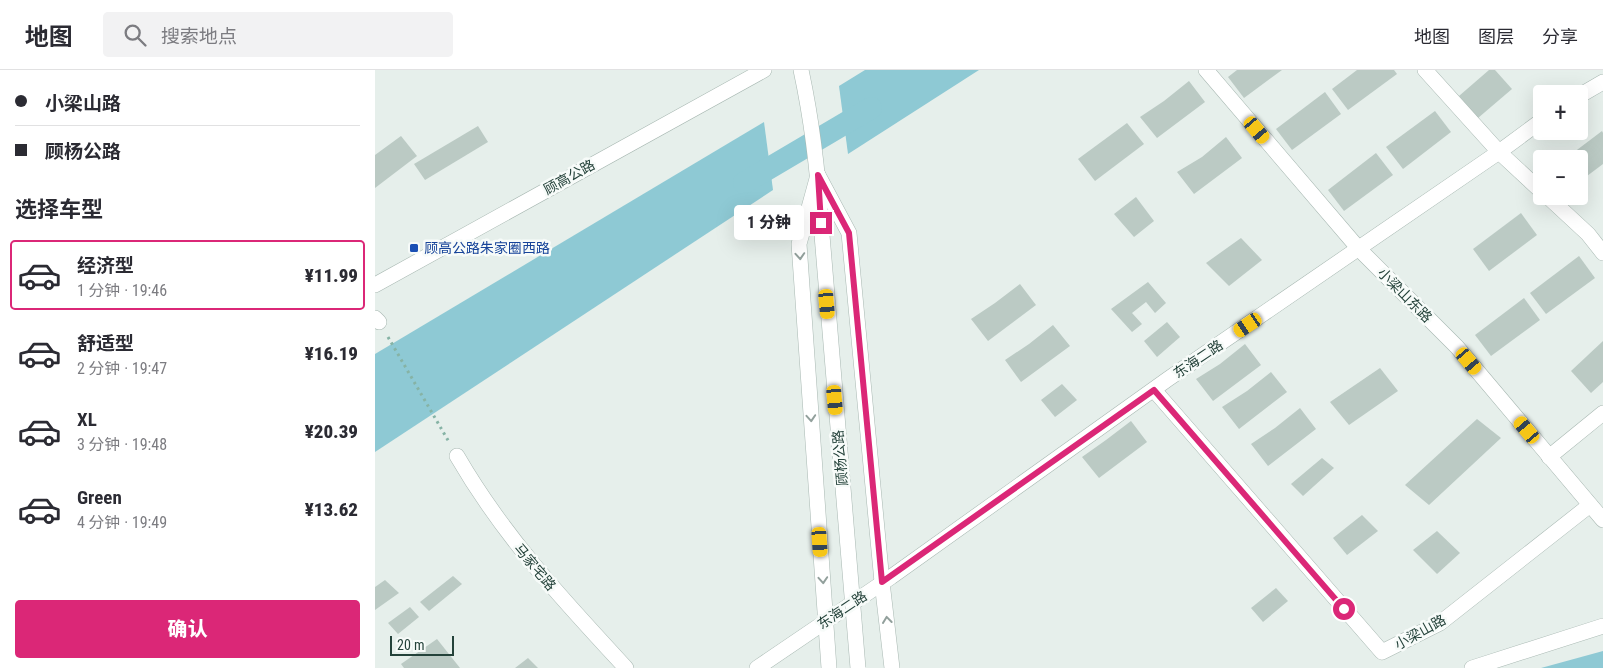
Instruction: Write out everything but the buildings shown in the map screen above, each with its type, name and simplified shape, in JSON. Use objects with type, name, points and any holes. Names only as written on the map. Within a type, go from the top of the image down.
[{"type":"street","name":"顾高公路","points":[[375,286],[764,70]]},
{"type":"street","name":"顾杨公路","points":[[801,70],[817,168],[858,668]]},
{"type":"street","name":"小梁山东路","points":[[1206,70],[1359,249],[1457,347],[1603,520]]},
{"type":"street","points":[[1425,70],[1499,152],[1533,184]]},
{"type":"street","points":[[1588,91],[1603,82]]},
{"type":"street","name":"东海二路","points":[[757,668],[1533,127]]},
{"type":"street","points":[[817,168],[849,233],[892,668]]},
{"type":"street","points":[[817,168],[799,244],[829,668]]},
{"type":"street","points":[[1557,205],[1588,234],[1603,253]]},
{"type":"street","name":"小梁山路","points":[[1154,390],[1382,652],[1440,623],[1590,505]]},
{"type":"street","points":[[1549,458],[1603,412]]},
{"type":"street","name":"马家宅路","points":[[457,456],[485,503],[526,557],[626,668]]},
{"type":"street","points":[[1472,668],[1603,626]]},
{"type":"path","points":[[377,320],[457,456]]},
{"type":"water","points":[[865,70],[979,70],[848,154],[839,86]]},
{"type":"water","points":[[764,122],[773,190],[375,452],[375,354]]},
{"type":"water","points":[[1603,651],[1603,668],[1541,668]]},
{"type":"waterway","points":[[744,183],[871,108]]},
{"type":"place","name":"顾高公路朱家圈西路","points":[[414,248]]},
{"type":"route","points":[[821,223],[818,175],[849,233],[882,582],[1154,390],[1344,609]]}]
